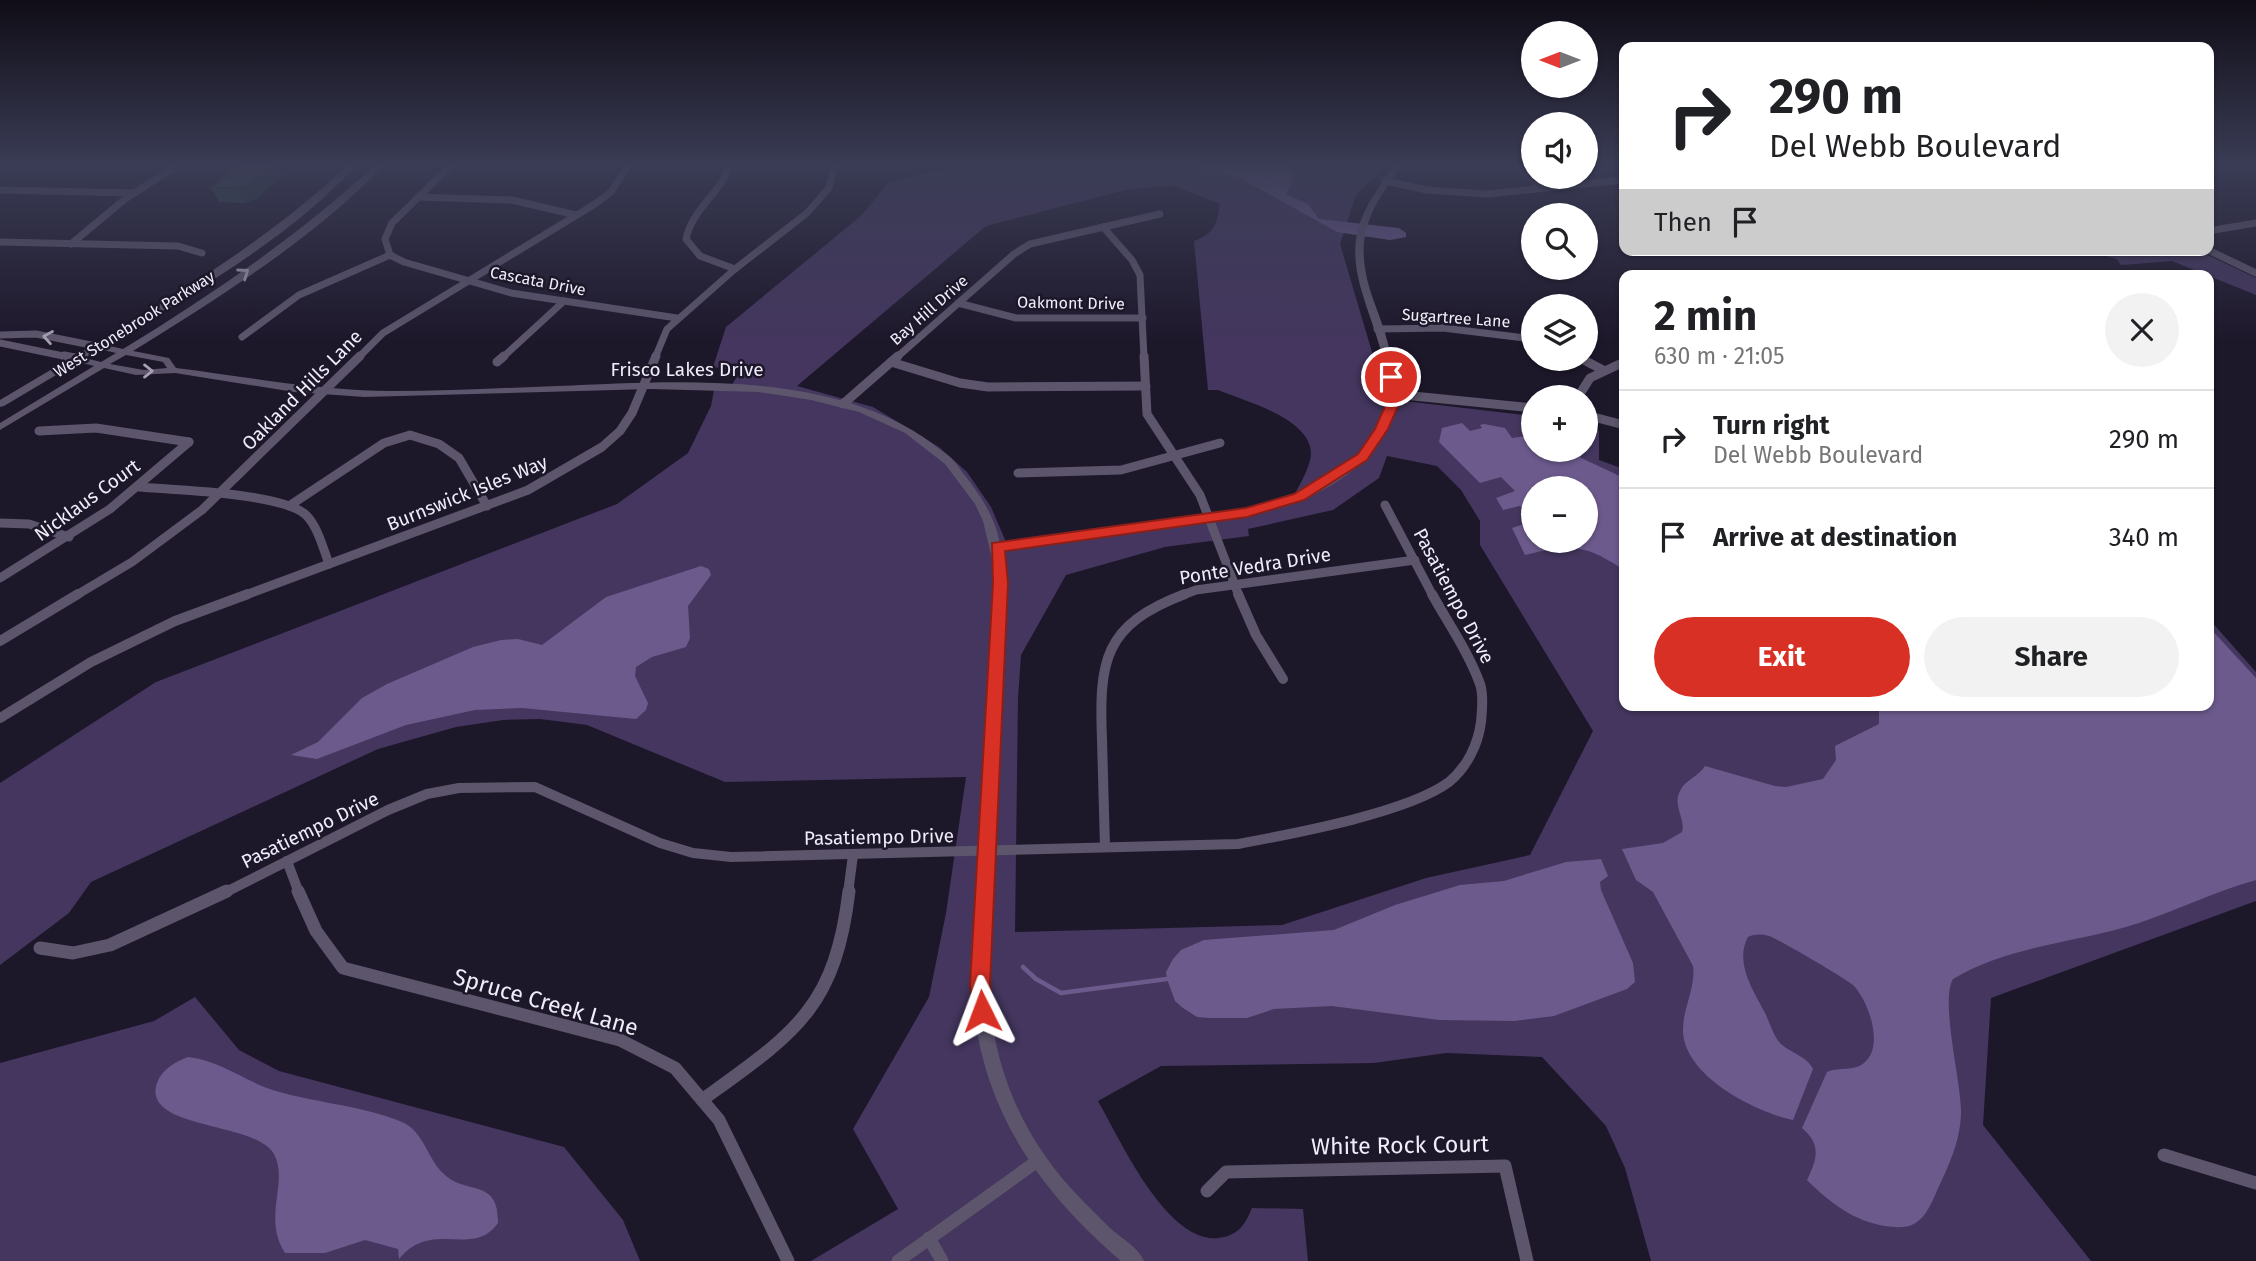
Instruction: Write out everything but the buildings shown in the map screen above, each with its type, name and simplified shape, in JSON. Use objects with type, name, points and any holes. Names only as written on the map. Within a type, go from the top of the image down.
[{"type":"street","points":[[71,244],[96,224]]},
{"type":"street","name":"West Stonebrook Parkway","points":[[0,404],[237,257],[283,224]]},
{"type":"street","name":"West Stonebrook Parkway","points":[[0,427],[287,243],[310,224]]},
{"type":"street","points":[[242,337],[299,295],[390,255],[385,239],[392,224]]},
{"type":"street","name":"Oakland Hills Lane","points":[[0,642],[132,562],[218,496],[383,333],[561,224]]},
{"type":"street","points":[[690,224],[685,239],[691,251],[704,260],[735,269]]},
{"type":"street","name":"Burnswick Isles Way","points":[[0,718],[91,662],[175,621],[487,506],[553,477],[602,447],[620,431],[632,413],[659,345],[677,317],[793,224]]},
{"type":"street","name":"Bay Hill Drive","points":[[843,404],[1030,244],[1116,224]]},
{"type":"street","points":[[997,547],[1247,513],[1299,497],[1363,457],[1382,429],[1393,394],[1391,377],[1360,276],[1358,239],[1361,224]]},
{"type":"street","points":[[2214,230],[2251,224]]},
{"type":"street","points":[[1102,227],[1132,260],[1140,275],[1147,414],[1154,430],[1199,493],[1253,634],[1283,679]]},
{"type":"street","points":[[0,242],[178,246],[202,253]]},
{"type":"street","points":[[2214,253],[2256,273]]},
{"type":"street","name":"Cascata Drive","points":[[390,255],[404,262],[511,293],[677,317]]},
{"type":"street","points":[[497,362],[564,301]]},
{"type":"street","name":"Oakmont Drive","points":[[958,303],[1016,318],[1143,318]]},
{"type":"street","name":"Sugartree Lane","points":[[1377,329],[1443,328],[1521,338]]},
{"type":"street","name":"Frisco Lakes Drive","points":[[0,335],[13,332],[40,335],[122,351],[166,360],[173,370]]},
{"type":"street","name":"Frisco Lakes Drive","points":[[0,343],[145,373],[173,370],[246,383],[321,392],[367,394],[642,386],[762,387],[843,404],[873,414],[915,437],[964,476],[983,507],[997,547],[1000,583],[980,985],[985,1036],[1001,1095],[1036,1162],[1064,1197],[1135,1261]]},
{"type":"street","points":[[891,362],[960,383],[988,387],[1146,386]]},
{"type":"street","points":[[1582,385],[1595,373],[1619,364]]},
{"type":"street","points":[[1598,367],[1603,370]]},
{"type":"street","points":[[1393,394],[1521,407]]},
{"type":"street","points":[[1598,418],[1619,424]]},
{"type":"street","name":"Nicklaus Court","points":[[0,578],[69,537],[139,487],[189,442],[96,426],[73,425],[39,431]]},
{"type":"street","points":[[289,506],[401,435],[439,444],[458,458],[487,506]]},
{"type":"street","points":[[1018,473],[1121,470],[1220,443]]},
{"type":"street","points":[[139,487],[301,509],[312,520],[329,564]]},
{"type":"street","name":"Pasatiempo Drive","points":[[40,948],[73,953],[110,944],[167,921],[427,794],[502,785],[535,787],[660,843],[693,853],[731,857],[1238,844],[1274,838],[1412,799],[1447,783],[1467,762],[1478,738],[1483,710],[1481,685],[1385,505]]},
{"type":"street","points":[[0,523],[29,524],[69,537]]},
{"type":"street","name":"Ponte Vedra Drive","points":[[1105,847],[1100,683],[1108,653],[1127,626],[1155,606],[1189,592],[1415,560]]},
{"type":"street","points":[[702,1100],[793,1030],[822,995],[839,953],[853,855]]},
{"type":"street","name":"Spruce Creek Lane","points":[[287,861],[323,947],[343,968],[620,1040],[675,1068],[719,1120],[788,1261]]},
{"type":"street","points":[[2164,1155],[2256,1183]]},
{"type":"street","points":[[898,1261],[1036,1162]]},
{"type":"street","name":"White Rock Court","points":[[1207,1191],[1226,1172],[1505,1166],[1527,1261]]},
{"type":"street","points":[[929,1238],[942,1261]]},
{"type":"shaded area","points":[[851,224],[994,224],[986,226],[797,386],[873,407],[939,447],[967,472],[991,507],[1006,542],[1239,510],[1295,494],[1311,454],[1308,441],[1300,430],[1288,421],[1218,390],[1208,390],[1194,241],[1206,235],[1214,224],[1347,224],[1340,244],[1372,352],[1380,395],[1404,401],[1521,415],[1521,462],[1598,462],[1599,431],[1599,460],[1619,467],[1619,711],[2214,711],[2214,625],[2256,672],[2256,901],[1991,998],[1983,1125],[2091,1261],[1651,1261],[1625,1168],[1606,1126],[1542,1057],[1446,1053],[1374,1063],[1161,1066],[1098,1101],[1147,1186],[1180,1224],[1199,1235],[1218,1238],[1231,1235],[1240,1229],[1252,1208],[1303,1209],[1308,1261],[811,1261],[898,1209],[853,1129],[929,997],[946,913],[966,777],[725,782],[587,725],[540,719],[503,720],[456,727],[378,749],[91,882],[69,913],[0,965],[0,783],[156,682],[617,504],[688,453],[711,406],[714,390],[729,390],[740,371],[713,367],[726,327]],"holes":[[[1387,456],[1437,466],[1461,490],[1480,521],[1480,545],[1593,731],[1530,855],[1426,878],[1282,925],[1015,932],[1021,655],[1066,575],[1165,547],[1249,536],[1248,529],[1333,510],[1379,478]]]},
{"type":"shaded area","points":[[1322,224],[1362,224],[1399,228],[1406,233],[1406,237],[1390,240],[1337,232]]},
{"type":"shaded area","points":[[2106,256],[2210,256],[2256,278],[2256,295],[2214,278],[2214,270],[2194,270],[2172,261],[2121,265],[2117,259]]},
{"type":"shaded area","points":[[1462,423],[1470,431],[1482,428],[1480,425],[1484,424],[1505,428],[1512,438],[1521,437],[1521,462],[1590,462],[1619,476],[1619,567],[1594,553],[1598,553],[1598,476],[1521,476],[1521,507],[1503,510],[1496,498],[1515,491],[1501,477],[1480,483],[1439,442],[1442,428]]},
{"type":"shaded area","points":[[1521,525],[1521,547],[1512,528]]},
{"type":"shaded area","points":[[701,566],[709,569],[711,575],[688,606],[690,638],[686,647],[652,657],[636,667],[635,676],[648,703],[646,710],[636,719],[522,708],[475,710],[406,725],[317,759],[291,755],[318,742],[362,698],[387,684],[473,647],[518,639],[542,645],[606,597]]},
{"type":"shaded area","points":[[2214,632],[2256,678],[2256,880],[2139,923],[1997,959],[1953,979],[1949,1005],[1960,1098],[1959,1133],[1953,1154],[1926,1213],[1917,1222],[1904,1227],[1882,1225],[1858,1218],[1826,1198],[1807,1180],[1816,1152],[1813,1140],[1802,1128],[1827,1072],[1858,1067],[1872,1052],[1872,1021],[1859,992],[1839,976],[1775,938],[1761,935],[1748,937],[1744,947],[1744,967],[1773,1033],[1780,1043],[1807,1061],[1813,1069],[1793,1120],[1741,1100],[1707,1076],[1694,1062],[1686,1046],[1683,1029],[1693,982],[1693,966],[1653,892],[1636,880],[1622,849],[1663,843],[1682,832],[1678,796],[1685,784],[1705,766],[1775,786],[1786,787],[1823,779],[1836,760],[1835,746],[1879,724],[1879,711],[2214,711]]},
{"type":"shaded area","points":[[1601,859],[1608,876],[1600,882],[1601,890],[1633,963],[1635,982],[1627,989],[1554,1016],[1515,1021],[1439,1020],[1332,1006],[1274,1009],[1247,1018],[1197,1017],[1175,1001],[1167,979],[1166,972],[1181,950],[1204,940],[1334,930],[1395,905],[1460,885],[1504,881],[1566,862]]},
{"type":"shaded area","points":[[195,997],[239,1050],[279,1071],[564,1147],[623,1220],[640,1261],[0,1261],[0,1063],[154,1021]]},
{"type":"shaded area","points":[[188,1057],[209,1062],[283,1093],[369,1111],[402,1122],[416,1132],[445,1175],[463,1185],[487,1193],[493,1199],[498,1223],[488,1233],[477,1238],[425,1241],[412,1247],[399,1259],[398,1249],[365,1240],[325,1253],[285,1253],[276,1227],[279,1176],[274,1154],[263,1143],[246,1136],[182,1117],[166,1109],[157,1098],[157,1083],[162,1074]]},
{"type":"waterway","points":[[1023,967],[1036,979],[1061,993],[1167,979]]},
{"type":"route","points":[[982,1011],[980,985],[1000,583],[997,547],[1247,513],[1299,497],[1363,457],[1382,429],[1392,404],[1391,377]]}]
